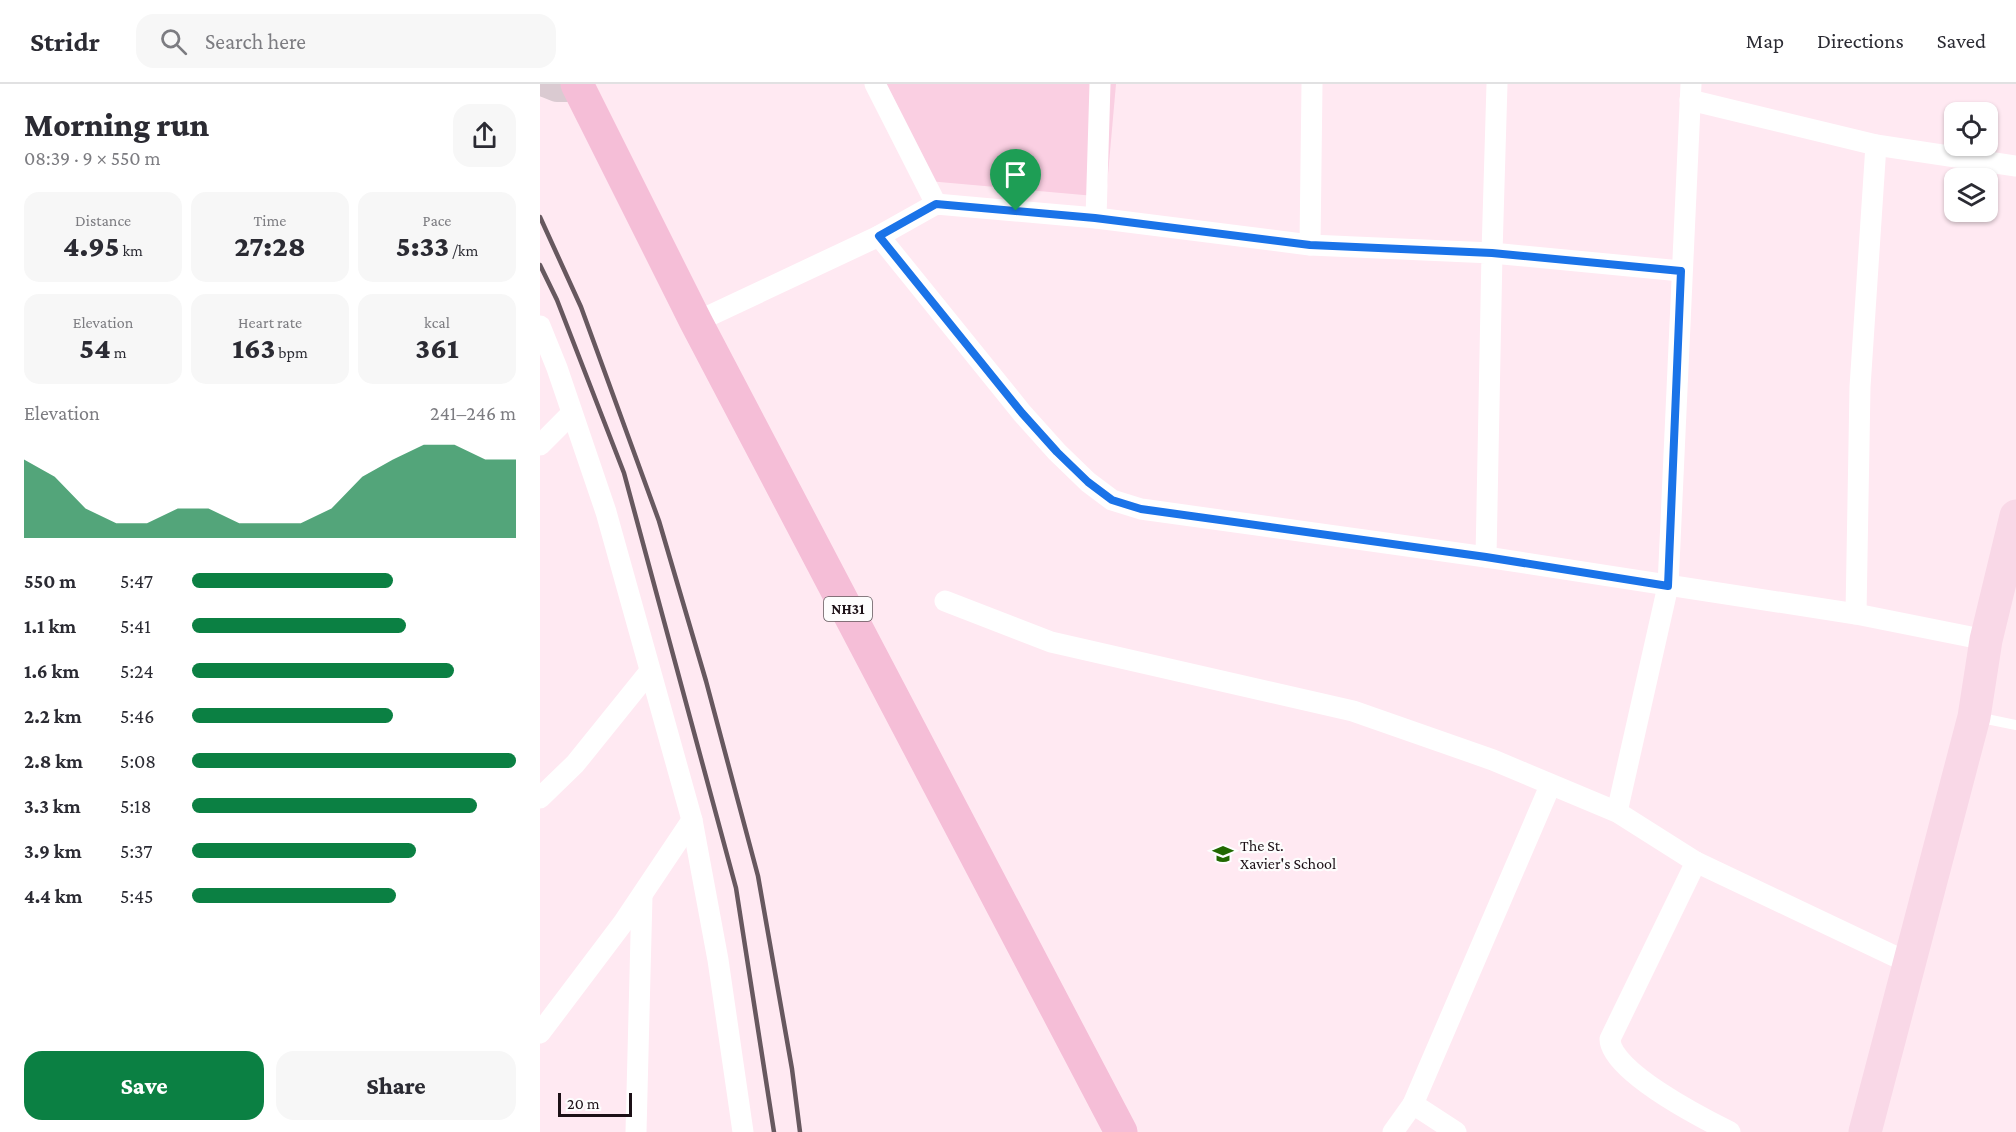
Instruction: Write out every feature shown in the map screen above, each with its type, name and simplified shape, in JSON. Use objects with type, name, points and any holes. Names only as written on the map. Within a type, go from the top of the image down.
[{"type":"highway","name":"NH31","points":[[578,86],[696,322],[1121,1132]]},
{"type":"main road","points":[[547,84],[557,88],[578,86]]},
{"type":"main road","points":[[1865,1132],[1911,964],[1974,717],[1986,640],[2016,516]]},
{"type":"street","points":[[875,84],[936,204]]},
{"type":"street","points":[[1095,218],[1100,84]]},
{"type":"street","points":[[1310,245],[1312,84]]},
{"type":"street","points":[[1486,557],[1497,84]]},
{"type":"street","points":[[1617,812],[1668,586],[1690,92],[1876,146],[2016,166]]},
{"type":"street","points":[[1856,614],[1860,387],[1876,146]]},
{"type":"street","points":[[696,322],[879,236],[936,204],[1095,218],[1310,245],[1492,253],[1681,271]]},
{"type":"street","points":[[879,236],[1022,413],[1088,482],[1112,500],[1141,509],[1486,557],[1856,614],[1986,640]]},
{"type":"street","points":[[540,326],[606,512],[692,820],[718,960],[743,1132]]},
{"type":"street","points":[[540,445],[572,413]]},
{"type":"street","points":[[945,601],[1051,642],[1353,711],[1493,760],[1550,786],[1617,812],[1695,862],[1911,964]]},
{"type":"street","points":[[540,798],[575,764],[650,671]]},
{"type":"street","points":[[1393,1132],[1413,1104],[1550,786]]},
{"type":"street","points":[[540,1033],[623,923],[692,820]]},
{"type":"street","points":[[1695,862],[1612,1034],[1610,1046],[1613,1054],[1627,1070],[1696,1114],[1730,1132]]},
{"type":"street","points":[[636,1132],[642,895]]},
{"type":"street","points":[[1413,1104],[1456,1132]]},
{"type":"lane","points":[[1974,717],[2016,724]]},
{"type":"shaded area","points":[[881,84],[1116,84],[1106,197],[928,181]]},
{"type":"railway","points":[[540,217],[581,307],[659,521],[706,681],[758,876],[792,1069],[800,1132]]},
{"type":"railway","points":[[540,265],[557,300],[624,473],[736,888],[774,1132]]},
{"type":"place","name":"The St. Xavier's School","points":[[1223,854]]},
{"type":"route","points":[[936,204],[1016,211],[1095,218],[1310,245],[1492,253],[1681,271],[1668,586],[1486,557],[1141,509],[1112,500],[1088,482],[1022,413],[879,236],[936,204]]}]
